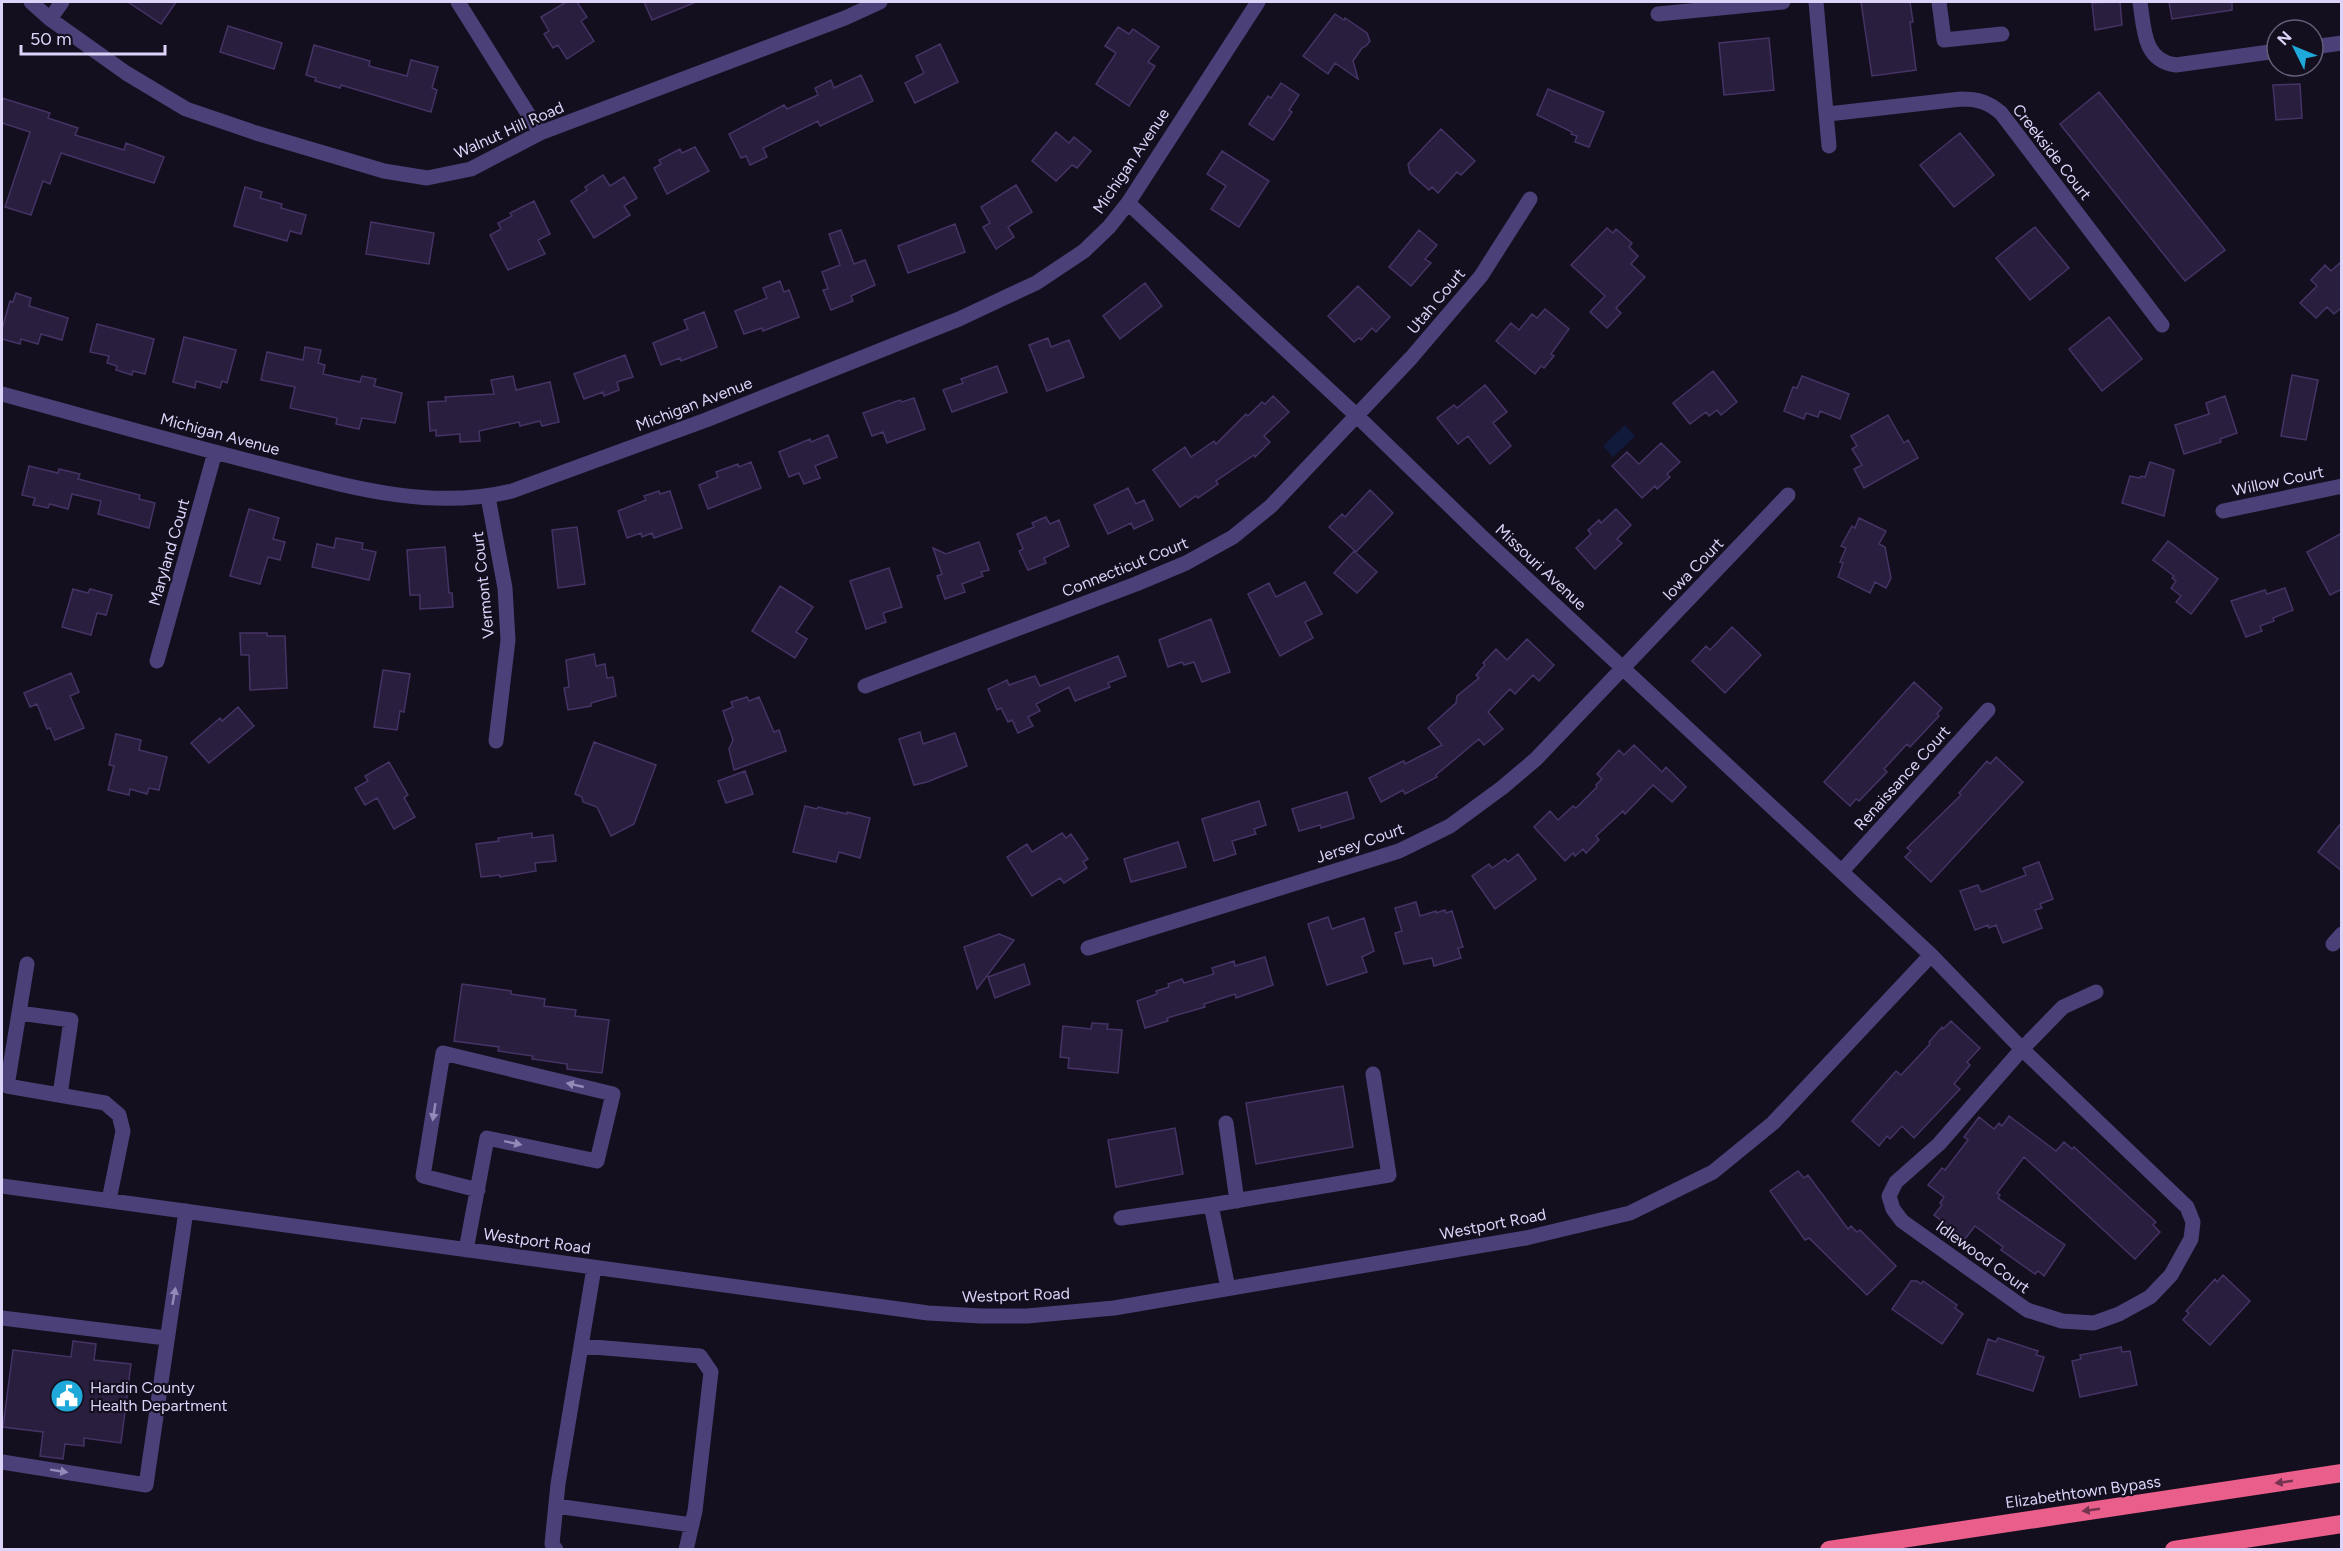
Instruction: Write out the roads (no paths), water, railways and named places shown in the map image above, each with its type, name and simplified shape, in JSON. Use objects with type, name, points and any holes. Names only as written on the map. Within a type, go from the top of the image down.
[{"type":"highway","name":"Elizabethtown Bypass","points":[[1829,1550],[2342,1473]]},
{"type":"highway","points":[[2174,1550],[2342,1524]]},
{"type":"street","name":"Walnut Hill Road","points":[[31,2],[50,19],[126,74],[186,109],[256,133],[384,171],[427,178],[471,169],[540,132],[845,18],[880,2]]},
{"type":"street","points":[[50,19],[62,2]]},
{"type":"street","points":[[458,2],[540,132]]},
{"type":"street","name":"Michigan Avenue","points":[[2,394],[215,452],[331,481],[408,497],[462,500],[512,491],[706,420],[948,323],[1036,283],[1084,251],[1109,227],[1128,203],[1258,2]]},
{"type":"street","points":[[1658,14],[1783,2]]},
{"type":"street","points":[[1816,2],[1828,114],[1829,146]]},
{"type":"street","points":[[1939,2],[1944,40],[2002,34]]},
{"type":"street","points":[[2140,2],[2146,41],[2157,59],[2165,64],[2176,65],[2265,53]]},
{"type":"street","points":[[2325,45],[2342,43]]},
{"type":"street","name":"Creekside Court","points":[[1828,114],[1961,99],[1976,99],[1990,104],[2001,113],[2162,325]]},
{"type":"street","name":"Utah Court","points":[[1356,415],[1411,358],[1463,298],[1493,259],[1530,199]]},
{"type":"street","name":"Missouri Avenue","points":[[1128,203],[1356,415],[1484,539],[1931,955]]},
{"type":"street","name":"Connecticut Court","points":[[865,686],[1136,584],[1211,551],[1233,537],[1271,506],[1356,415]]},
{"type":"street","name":"Maryland Court","points":[[157,661],[215,452]]},
{"type":"street","name":"Willow Court","points":[[2223,511],[2342,486]]},
{"type":"street","name":"Iowa Court","points":[[1623,667],[1788,495]]},
{"type":"street","name":"Vermont Court","points":[[488,497],[505,588],[508,640],[496,741]]},
{"type":"street","name":"Jersey Court","points":[[1088,948],[1399,851],[1450,826],[1503,788],[1536,759],[1623,667]]},
{"type":"street","name":"Renaissance Court","points":[[1842,871],[1988,710]]},
{"type":"street","name":"Idlewood Court","points":[[1931,955],[2022,1049],[2187,1207],[2193,1222],[2191,1239],[2171,1275],[2150,1297],[2119,1314],[2094,1323],[2062,1321],[2026,1310],[1902,1221],[1893,1209],[1889,1196],[1896,1182],[1939,1143],[2022,1049]]},
{"type":"street","name":"Westport Road","points":[[2,1186],[928,1313],[981,1317],[1027,1316],[1114,1308],[1526,1238],[1630,1213],[1713,1172],[1773,1123],[1931,955]]},
{"type":"street","points":[[27,964],[7,1086],[105,1103],[119,1114],[123,1131],[109,1200]]},
{"type":"street","points":[[2022,1049],[2063,1007],[2096,992]]},
{"type":"street","points":[[19,1014],[71,1020],[60,1095]]},
{"type":"street","points":[[466,1250],[478,1190],[487,1138],[597,1161],[613,1094],[443,1053],[423,1176],[478,1190]]},
{"type":"street","points":[[1121,1218],[1389,1175],[1373,1074]]},
{"type":"street","points":[[1226,1123],[1238,1201]]},
{"type":"street","points":[[1211,1205],[1228,1288]]},
{"type":"street","points":[[2,1462],[146,1485],[186,1211]]},
{"type":"street","points":[[556,1550],[552,1544],[556,1506],[594,1268]]},
{"type":"street","points":[[2,1318],[166,1338]]},
{"type":"street","points":[[582,1346],[700,1356],[711,1372],[692,1525],[686,1550]]},
{"type":"street","points":[[556,1506],[692,1525]]},
{"type":"water","points":[[1625,425],[1635,436],[1613,457],[1603,446]]},
{"type":"place","name":"Hardin County Health Department","points":[[67,1396]]}]
